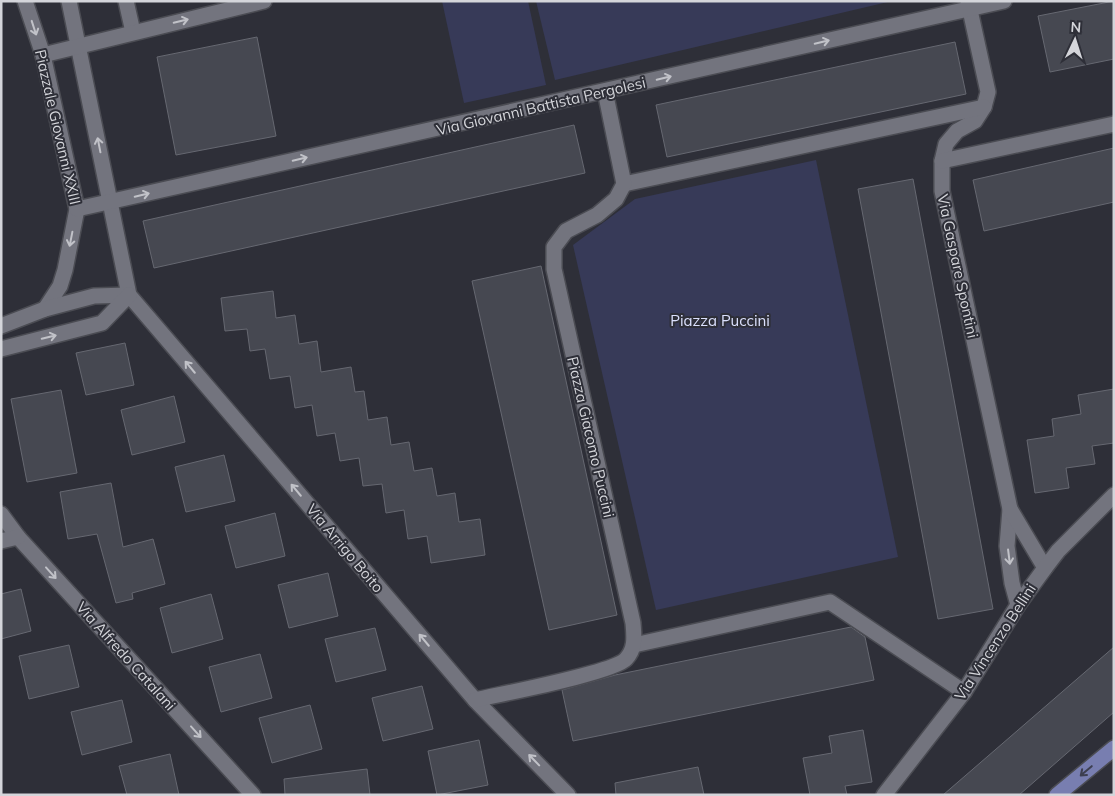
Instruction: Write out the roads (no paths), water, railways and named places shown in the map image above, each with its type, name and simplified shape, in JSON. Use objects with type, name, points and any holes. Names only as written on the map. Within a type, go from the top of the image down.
[{"type":"main road","points":[[1057,795],[1114,748]]},
{"type":"street","name":"Piazzale Giovanni XXIII","points":[[25,1],[43,54],[77,209],[60,286],[45,309]]},
{"type":"street","points":[[69,1],[130,295]]},
{"type":"street","points":[[126,1],[133,32]]},
{"type":"street","points":[[43,54],[264,1]]},
{"type":"street","name":"Via Giovanni Battista Pergolesi","points":[[77,209],[605,91],[969,5],[1004,1]]},
{"type":"street","points":[[605,91],[624,184],[984,108],[988,92],[969,5]]},
{"type":"street","name":"Via Gaspare Spontini","points":[[984,108],[975,121],[957,131],[946,144],[942,161],[942,191],[1010,509],[1007,546],[1012,582],[1018,605]]},
{"type":"street","points":[[942,161],[1114,124]]},
{"type":"street","name":"Piazza Giacomo Puccini","points":[[624,184],[616,199],[597,215],[566,230],[554,247],[554,269],[633,623],[634,645]]},
{"type":"street","points":[[1,326],[45,309],[94,296],[130,295]]},
{"type":"street","points":[[1,349],[102,323],[130,295]]},
{"type":"street","name":"Via Arrigo Boito","points":[[130,295],[475,700],[568,795]]},
{"type":"street","name":"Via Vincenzo Bellini","points":[[884,795],[964,692],[1018,605],[1044,568],[1058,551],[1114,495]]},
{"type":"street","name":"Via Gaspare Spontini","points":[[1010,509],[1044,568]]},
{"type":"street","name":"Via Alfredo Catalani","points":[[1,514],[18,537],[253,795]]},
{"type":"street","points":[[1,541],[18,537]]},
{"type":"street","points":[[475,700],[603,670],[625,660],[634,645],[830,602],[964,692]]},
{"type":"park label","name":"Piazza Puccini","points":[[720,320]]}]
